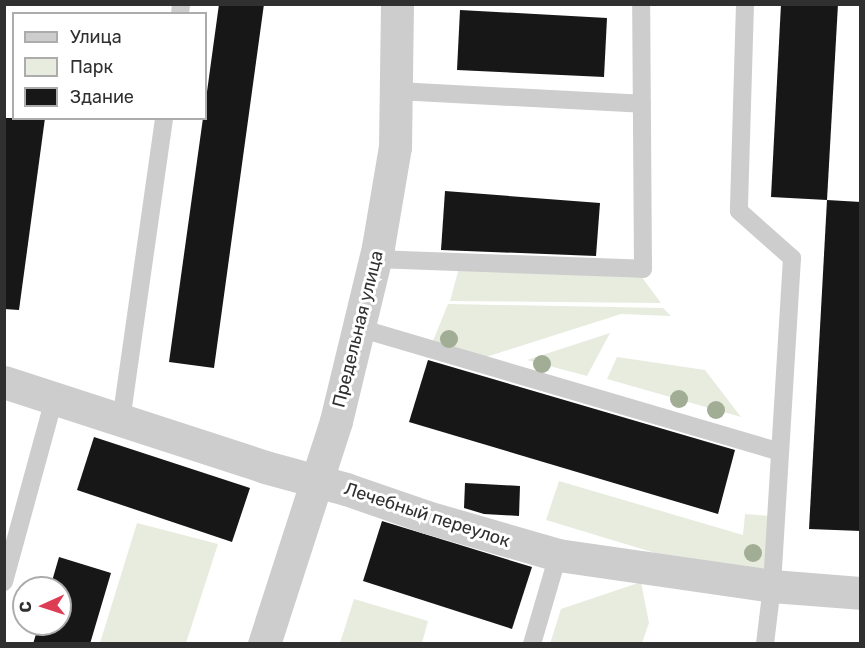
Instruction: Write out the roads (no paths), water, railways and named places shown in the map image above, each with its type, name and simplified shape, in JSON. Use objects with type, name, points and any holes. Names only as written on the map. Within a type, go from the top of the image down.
[{"type":"street","name":"Предельная улица","points":[[264,644],[318,481],[375,259],[395,147],[397,4]]},
{"type":"street","name":"Лечебный переулок","points":[[4,382],[121,421],[558,555],[772,586],[861,593]]},
{"type":"lane","points":[[375,259],[643,269],[641,4]]},
{"type":"lane","points":[[745,4],[738,211],[792,258],[772,586],[765,644]]},
{"type":"lane","points":[[397,91],[642,104]]},
{"type":"lane","points":[[121,421],[164,120]]},
{"type":"lane","points":[[359,328],[780,452]]},
{"type":"lane","points":[[4,582],[54,399]]},
{"type":"lane","points":[[532,644],[558,555]]}]
